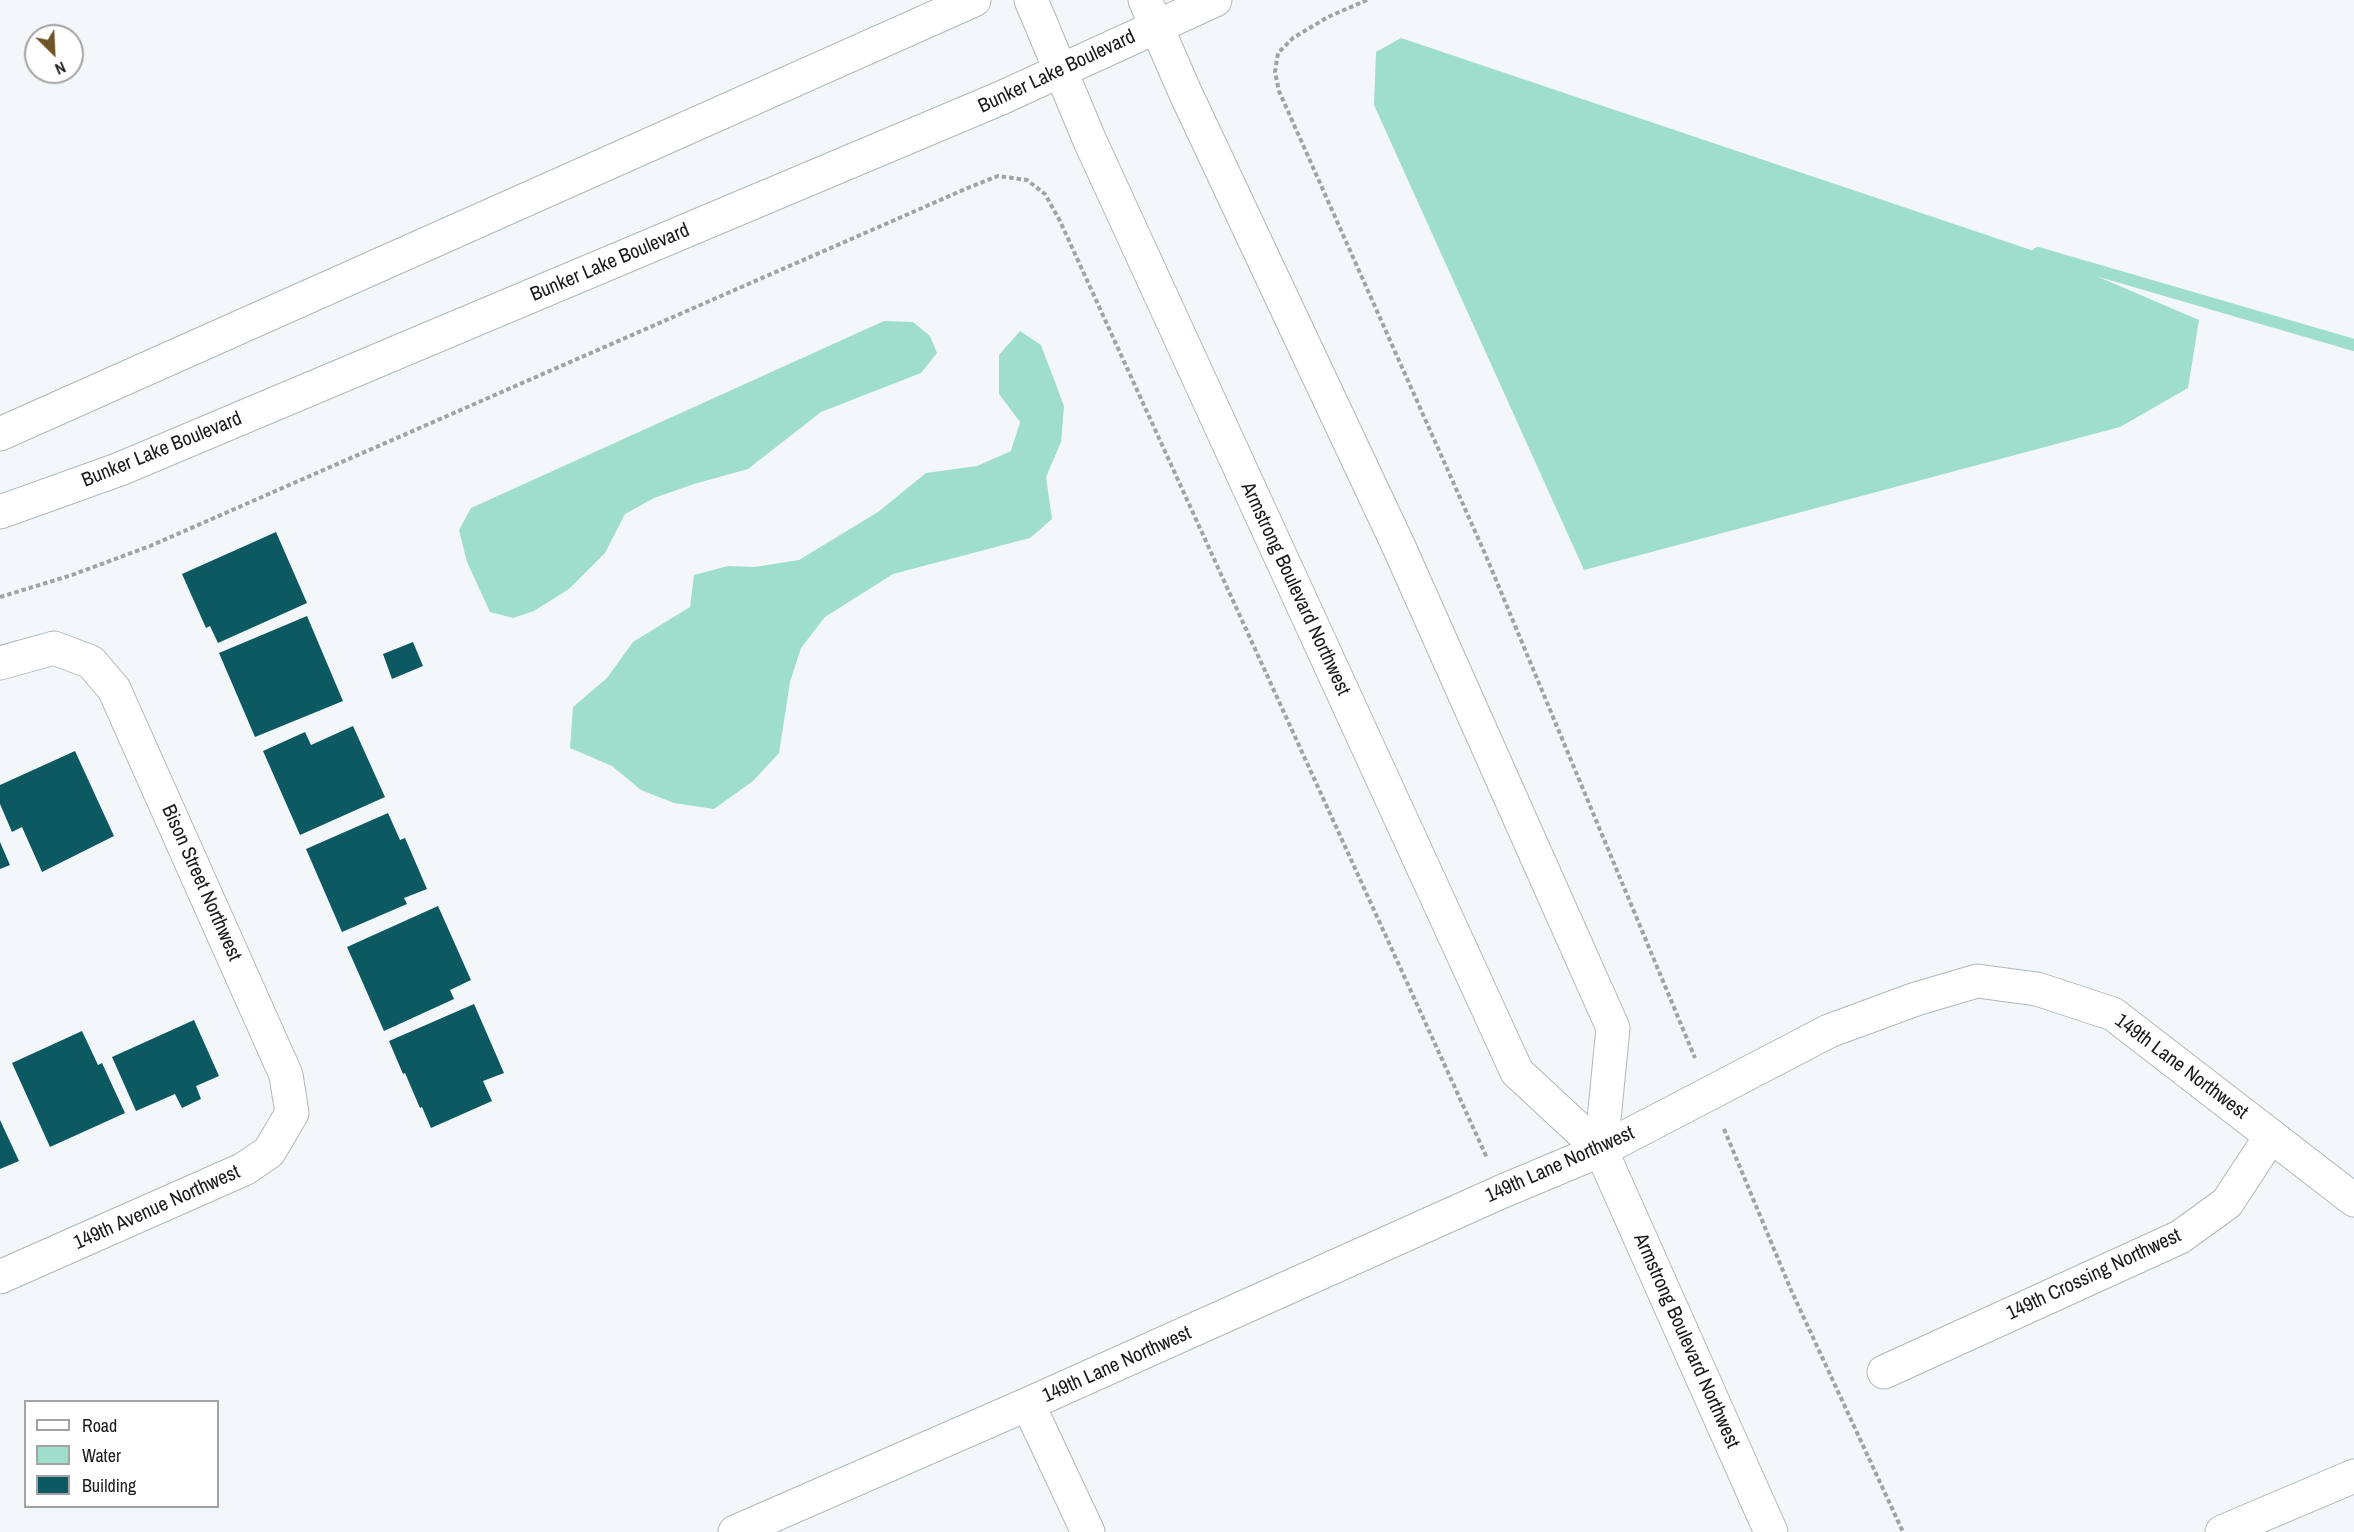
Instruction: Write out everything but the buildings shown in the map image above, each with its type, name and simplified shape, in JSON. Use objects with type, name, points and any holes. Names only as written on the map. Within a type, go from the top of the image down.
[{"type":"main road","points":[[0,434],[974,0]]},
{"type":"main road","name":"Armstrong Boulevard Northwest","points":[[1031,0],[1100,162],[1517,1071],[1601,1150],[1771,1532]]},
{"type":"main road","name":"Bunker Lake Boulevard","points":[[0,512],[131,464],[990,103],[1061,70],[1151,13],[1215,0]]},
{"type":"main road","name":"Armstrong Boulevard Northwest","points":[[1151,13],[1185,92],[1400,546],[1613,1028],[1601,1150]]},
{"type":"main road","name":"Bison Street Northwest","points":[[0,663],[54,648],[91,662],[114,688],[286,1075],[292,1113]]},
{"type":"main road","name":"149th Lane Northwest","points":[[735,1532],[1028,1404],[1503,1191],[1601,1150],[1829,1031],[1916,999],[1977,981],[2037,989],[2113,1014],[2354,1200]]},
{"type":"main road","name":"149th Avenue Northwest","points":[[0,1277],[244,1169],[269,1152],[292,1113]]},
{"type":"main road","name":"149th Crossing Northwest","points":[[1884,1372],[2180,1237],[2227,1203],[2271,1136]]},
{"type":"main road","points":[[1028,1404],[1088,1532]]},
{"type":"main road","points":[[2222,1532],[2354,1476]]},
{"type":"path","points":[[1367,0],[1328,17],[1293,38],[1278,53],[1275,72],[1279,91],[1486,556],[1791,1290],[1903,1532]]},
{"type":"path","points":[[0,597],[72,575],[150,546],[970,187],[998,176],[1027,180],[1045,194],[1060,220],[1503,1191]]},
{"type":"water","points":[[1401,38],[2052,257],[2199,320],[2188,388],[2120,427],[1584,570],[1374,105],[1376,52]]},
{"type":"water","points":[[884,321],[913,322],[930,336],[937,353],[921,373],[821,412],[748,469],[654,498],[625,514],[605,553],[569,589],[534,611],[513,618],[490,612],[467,562],[459,530],[471,508]]},
{"type":"water","points":[[1020,331],[1041,345],[1064,406],[1061,442],[1046,477],[1052,519],[1030,538],[893,574],[825,617],[801,648],[790,682],[779,753],[753,781],[714,809],[674,803],[641,790],[612,766],[570,748],[573,707],[607,678],[633,642],[690,607],[694,575],[728,566],[754,567],[799,560],[878,512],[926,473],[977,466],[1011,451],[1020,422],[999,394],[999,355]]},
{"type":"waterway","points":[[2038,253],[2354,345]]}]
